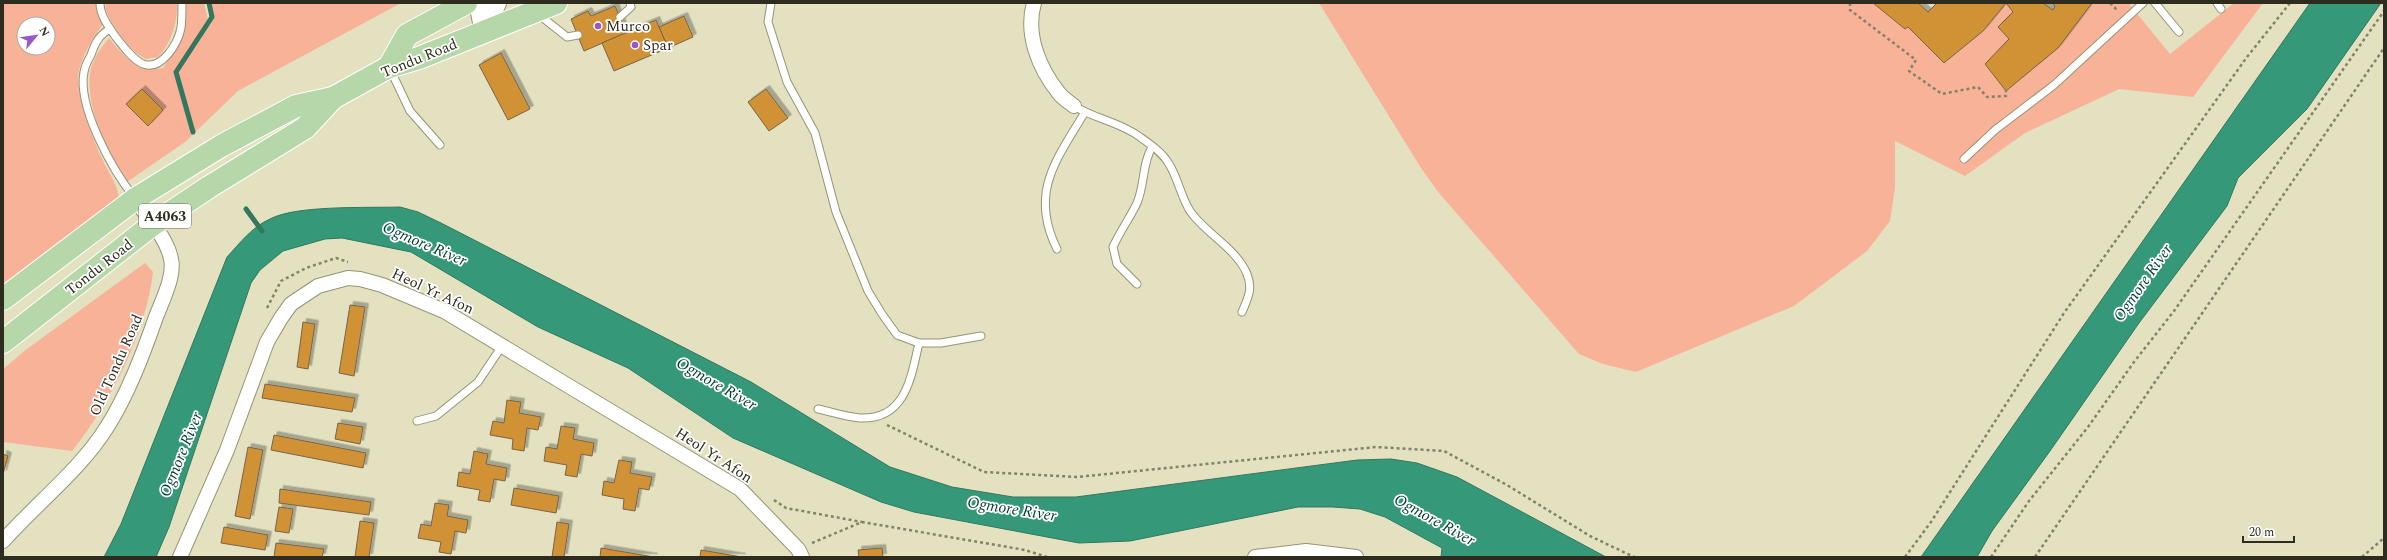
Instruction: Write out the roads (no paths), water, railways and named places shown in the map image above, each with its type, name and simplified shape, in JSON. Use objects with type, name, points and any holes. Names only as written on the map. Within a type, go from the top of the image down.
[{"type":"main road","points":[[389,67],[407,35],[466,3]]},
{"type":"main road","name":"A4063","points":[[484,32],[530,7],[556,3]]},
{"type":"main road","name":"Tondu Road","points":[[3,299],[136,199],[221,146],[296,106],[333,98],[389,67],[419,58],[484,32]]},
{"type":"main road","name":"Tondu Road","points":[[3,342],[152,225],[209,187],[305,128],[333,98]]},
{"type":"street","points":[[478,3],[484,32]]},
{"type":"street","points":[[484,32],[497,3]]},
{"type":"street","points":[[1034,3],[1033,37],[1037,57],[1058,94],[1080,109]]},
{"type":"street","name":"Old Tondu Road","points":[[3,541],[94,446],[107,427],[126,390],[162,301],[172,263],[168,249],[136,199]]},
{"type":"street","name":"Heol Yr Afon","points":[[180,557],[227,450],[268,342],[292,304],[318,286],[348,278],[382,285],[444,311],[740,489],[800,553]]},
{"type":"street","points":[[1255,557],[1306,551],[1356,557]]},
{"type":"lane","points":[[100,3],[102,14],[110,29],[139,62],[150,65],[155,64],[167,54],[177,37],[181,27],[182,3]]},
{"type":"lane","points":[[620,17],[630,7],[630,3]]},
{"type":"lane","points":[[771,3],[768,22],[786,82],[815,133],[836,212],[868,290],[897,335],[919,343],[942,343],[981,336]]},
{"type":"lane","points":[[1964,159],[1995,130],[2054,85],[2143,3]]},
{"type":"lane","points":[[2155,3],[2179,32]]},
{"type":"lane","points":[[530,7],[567,37],[578,35]]},
{"type":"lane","points":[[110,29],[101,34],[94,45],[84,72],[86,95],[93,124],[106,154],[118,176],[136,199]]},
{"type":"lane","points":[[389,67],[410,111],[440,145]]},
{"type":"lane","points":[[1057,249],[1048,231],[1044,210],[1046,191],[1055,163],[1080,109],[1118,124],[1140,136],[1169,164],[1190,211],[1231,252],[1247,274],[1251,291],[1242,312]]},
{"type":"lane","points":[[1137,284],[1117,264],[1113,247],[1137,203],[1143,185],[1146,158],[1152,147]]},
{"type":"lane","points":[[818,409],[852,417],[872,417],[889,410],[903,396],[908,388],[919,343]]},
{"type":"lane","points":[[417,422],[436,416],[478,382],[502,346]]},
{"type":"water","name":"Ogmore River","points":[[2310,3],[2381,3],[2307,109],[2238,178],[2227,206],[2139,323],[1992,531],[1977,557],[1921,557]]},
{"type":"water","name":"Ogmore River","points":[[400,207],[418,212],[441,223],[751,382],[890,467],[952,487],[1013,497],[1076,497],[1357,460],[1391,459],[1417,463],[1457,477],[1606,557],[1441,557],[1442,548],[1385,517],[1360,509],[1333,507],[1298,507],[1130,541],[1079,543],[914,512],[881,502],[733,438],[628,368],[538,327],[411,252],[342,238],[325,239],[283,251],[260,270],[251,283],[169,527],[156,557],[104,557],[121,524],[227,257],[258,226],[270,219],[282,215],[314,209]]},
{"type":"waterway","points":[[193,132],[176,72],[212,17],[209,3]]},
{"type":"waterway","points":[[246,209],[262,231]]},
{"type":"place","name":"Murco","points":[[598,26]]},
{"type":"place","name":"Spar","points":[[635,45]]}]
